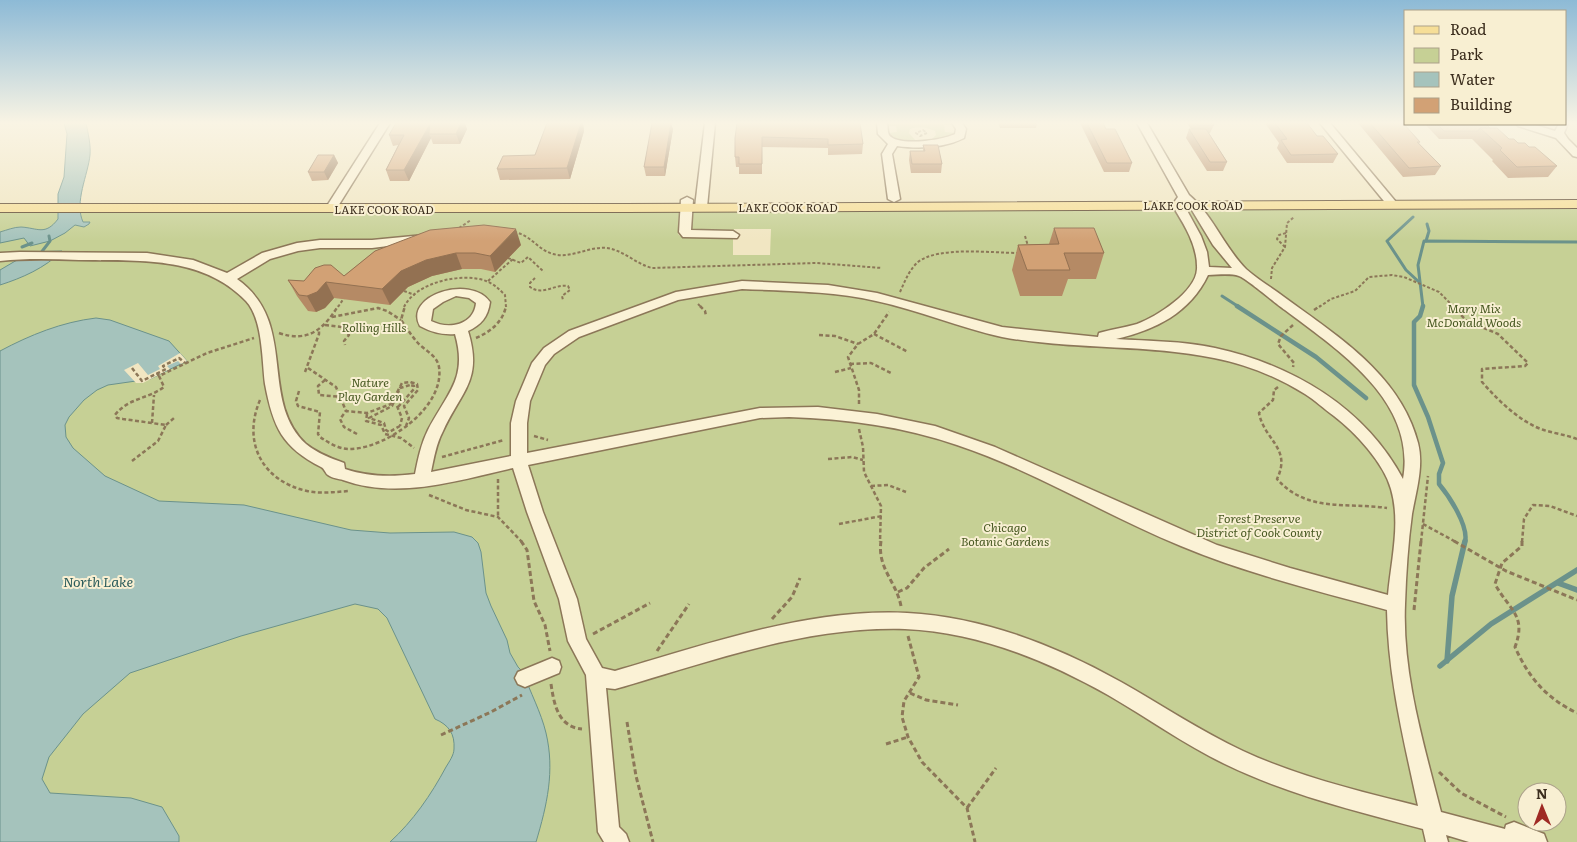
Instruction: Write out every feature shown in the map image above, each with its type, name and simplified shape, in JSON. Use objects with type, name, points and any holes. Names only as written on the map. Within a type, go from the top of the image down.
[{"type":"main road","name":"LAKE COOK ROAD","points":[[0,200],[33,204],[694,204],[1388,200],[1577,195]]},
{"type":"main road","name":"LAKE COOK ROAD","points":[[694,204],[894,199],[1185,202]]},
{"type":"main road","name":"LAKE COOK ROAD","points":[[1388,200],[1577,204]]},
{"type":"main road","name":"LAKE COOK ROAD","points":[[0,208],[33,204]]},
{"type":"street","points":[[333,205],[360,162]]},
{"type":"street","points":[[702,162],[694,204],[685,232],[687,234],[733,235]]},
{"type":"street","points":[[888,162],[894,199]]},
{"type":"street","points":[[1163,162],[1185,202],[1242,272],[1356,358],[1388,393],[1398,410],[1411,445],[1412,471],[1405,515],[1396,604],[1398,644],[1407,713],[1434,821],[1437,842]]},
{"type":"street","points":[[1357,162],[1388,200]]},
{"type":"street","points":[[1082,340],[1120,334],[1159,319],[1188,299],[1203,271],[1198,242],[1185,202]]},
{"type":"street","points":[[227,279],[266,256],[297,247],[320,244],[387,243],[445,233]]},
{"type":"street","points":[[0,257],[158,257],[193,265],[227,279],[252,298],[264,323],[276,405],[280,419],[289,436],[303,450],[330,465],[334,471],[366,480],[390,483],[422,480],[760,413],[794,412],[880,420],[924,429],[988,450],[1186,540],[1237,560],[1396,604]]},
{"type":"street","points":[[1203,271],[1242,272]]},
{"type":"street","points":[[618,842],[609,832],[595,674],[577,641],[568,599],[535,512],[519,461],[518,433],[523,401],[539,363],[549,351],[574,334],[676,296],[712,288],[742,285],[802,286],[877,297],[1002,332],[1215,353],[1265,368],[1310,390],[1352,422],[1368,439],[1387,465],[1399,488],[1405,515]]},
{"type":"street","points":[[652,306],[694,301],[764,286]]},
{"type":"street","points":[[422,480],[435,431],[464,379],[468,352],[460,328]]},
{"type":"street","points":[[595,674],[605,679],[615,680],[763,639],[815,627],[904,621],[964,628],[1020,644],[1052,656],[1100,680],[1180,729],[1236,759],[1318,789],[1434,821],[1521,842]]},
{"type":"street","points":[[528,684],[555,658]]},
{"type":"street","points":[[1434,821],[1471,821],[1512,832],[1536,842]]},
{"type":"path","points":[[445,233],[464,231]]},
{"type":"path","points":[[510,231],[531,236],[536,247],[552,254],[560,256],[584,250],[612,249],[630,256],[646,267],[652,268],[816,263],[882,268]]},
{"type":"path","points":[[1285,247],[1277,238],[1279,235],[1286,233]]},
{"type":"path","points":[[1025,236],[1029,248]]},
{"type":"path","points":[[1274,284],[1271,279],[1272,268],[1286,242]]},
{"type":"path","points":[[897,298],[912,268],[923,258],[950,254],[1021,253]]},
{"type":"path","points":[[508,258],[521,262],[528,257],[544,272]]},
{"type":"path","points":[[488,281],[513,259]]},
{"type":"path","points":[[1311,312],[1330,300],[1355,291],[1369,277],[1392,275],[1404,277],[1439,292],[1467,321],[1498,334],[1528,363],[1526,366],[1482,369],[1482,382],[1491,393],[1522,418],[1537,427],[1577,439]]},
{"type":"path","points":[[535,278],[530,283],[530,287],[534,291],[545,292],[561,284],[568,286],[570,290],[562,296],[563,300]]},
{"type":"path","points":[[401,320],[403,307],[415,295],[434,284],[450,280]]},
{"type":"path","points":[[404,290],[415,295]]},
{"type":"path","points":[[275,332],[297,336],[318,329],[325,325],[348,293]]},
{"type":"path","points":[[694,301],[705,311],[706,316]]},
{"type":"path","points":[[858,410],[860,390],[851,368],[850,354],[858,344],[874,334],[892,307]]},
{"type":"path","points":[[331,317],[378,308],[387,311],[401,320],[418,344],[436,358],[440,373],[438,384],[420,414],[402,427],[389,432],[378,424],[366,421],[365,418],[368,413]]},
{"type":"path","points":[[325,325],[335,328],[342,327],[348,332],[349,335],[344,341],[344,345]]},
{"type":"path","points":[[305,372],[319,334],[318,329]]},
{"type":"path","points":[[409,332],[416,329]]},
{"type":"path","points":[[1286,332],[1280,337],[1278,344],[1280,350],[1294,363],[1290,373]]},
{"type":"path","points":[[874,334],[908,352]]},
{"type":"path","points":[[132,368],[142,381],[207,353],[259,336]]},
{"type":"path","points":[[819,336],[835,336],[858,344]]},
{"type":"path","points":[[158,375],[166,369],[163,366],[179,358],[185,363]]},
{"type":"path","points":[[850,364],[871,363],[891,374]]},
{"type":"path","points":[[308,368],[314,375],[335,385],[342,397],[346,412]]},
{"type":"path","points":[[835,372],[851,368]]},
{"type":"path","points":[[158,375],[164,387],[154,395],[130,401],[115,415],[117,418],[131,422],[152,422],[166,425]]},
{"type":"path","points":[[325,380],[318,386],[319,395],[342,397]]},
{"type":"path","points":[[398,406],[414,390],[414,386],[411,383]]},
{"type":"path","points":[[299,391],[296,403],[302,408],[320,412],[318,434],[337,446],[358,448],[394,435],[402,427],[409,418],[404,404],[419,388],[417,384],[411,383],[400,388],[393,404],[369,418],[384,423],[385,434],[394,435],[409,442],[415,450],[419,442]]},
{"type":"path","points":[[1283,384],[1274,390],[1273,400],[1258,413],[1259,422],[1275,443],[1282,461],[1277,479],[1283,487],[1297,497],[1316,504],[1378,506],[1405,515],[1447,535],[1472,552],[1501,564],[1519,577],[1577,600]]},
{"type":"path","points":[[152,422],[154,395]]},
{"type":"path","points":[[357,434],[344,427],[340,422],[341,417],[346,412],[368,413],[393,404],[398,406],[402,418],[402,427]]},
{"type":"path","points":[[132,461],[163,436],[166,425],[174,418]]},
{"type":"path","points":[[858,422],[863,447],[864,472],[881,506],[879,554],[881,563],[898,592],[902,612]]},
{"type":"path","points":[[437,459],[508,440]]},
{"type":"path","points":[[488,444],[492,450]]},
{"type":"path","points":[[828,459],[852,457],[863,460]]},
{"type":"path","points":[[498,473],[498,517]]},
{"type":"path","points":[[871,486],[888,485],[906,492]]},
{"type":"path","points":[[1577,516],[1550,506],[1533,506],[1524,519],[1522,546],[1501,564],[1495,584],[1499,594],[1518,616],[1522,629],[1515,647],[1529,676],[1541,691],[1561,706],[1577,712]]},
{"type":"path","points":[[840,524],[871,516],[882,516]]},
{"type":"path","points":[[898,592],[907,588],[924,568],[948,549]]},
{"type":"path","points":[[769,622],[792,597],[800,578]]},
{"type":"path","points":[[593,634],[650,603]]},
{"type":"path","points":[[656,652],[689,604]]},
{"type":"path","points":[[907,631],[919,678],[904,701],[902,717],[908,737],[922,762],[967,808],[975,842]]},
{"type":"path","points":[[555,658],[552,693],[560,718],[572,729],[586,729]]},
{"type":"path","points":[[441,735],[491,712],[528,684]]},
{"type":"path","points":[[910,693],[926,700],[958,705]]},
{"type":"path","points":[[627,722],[636,776],[653,842]]},
{"type":"path","points":[[886,744],[908,737]]},
{"type":"path","points":[[967,808],[996,768]]},
{"type":"path","points":[[1440,773],[1465,796],[1508,819]]},
{"type":"green space","name":"Forest Preserve District of Cook County","points":[[1577,205],[1577,842],[0,842],[0,213],[651,210],[658,212],[680,212],[678,234],[680,236],[733,236],[733,255],[770,255],[771,229],[734,229],[733,232],[692,231],[687,227],[690,212],[1025,208],[1106,211],[1210,210],[1214,208]]},
{"type":"water","points":[[65,162],[89,162],[82,188],[80,206],[83,222],[90,222],[89,224],[84,227],[75,225],[50,241],[30,246],[24,238],[0,243],[0,232],[18,227],[41,230],[49,228],[58,219],[58,194],[64,177]]},
{"type":"water","points":[[62,251],[48,263],[33,272],[0,285],[0,270],[26,252]]},
{"type":"water","name":"North Lake","points":[[96,318],[110,320],[169,341],[187,361],[150,379],[108,385],[97,390],[84,400],[69,417],[65,425],[66,437],[73,448],[105,476],[159,501],[244,505],[351,530],[390,533],[454,532],[472,537],[478,543],[481,552],[486,593],[507,640],[510,653],[523,672],[541,717],[549,747],[549,788],[536,842],[390,842],[414,816],[434,788],[452,756],[454,749],[453,739],[447,727],[435,719],[387,618],[378,609],[355,604],[241,636],[130,673],[83,714],[49,757],[42,779],[50,793],[131,798],[162,807],[179,836],[179,842],[0,842],[0,351],[46,330]]},
{"type":"pier","points":[[180,353],[187,361],[181,364],[178,361],[167,366],[170,369],[143,383],[136,383],[124,370],[138,363],[148,375],[160,369],[158,366]]},
{"type":"building","points":[[314,162],[330,162],[324,172],[308,172]]},
{"type":"building","points":[[390,162],[408,162],[404,170],[386,170]]},
{"type":"building","points":[[500,162],[569,162],[567,168],[497,169]]},
{"type":"building","points":[[645,162],[665,162],[664,167],[644,167]]},
{"type":"building","points":[[739,162],[762,162],[762,164],[739,164]]},
{"type":"building","points":[[912,162],[942,162],[942,164],[912,164]]},
{"type":"building","points":[[1107,162],[1132,163],[1107,163]]},
{"type":"building","points":[[1404,162],[1437,162],[1441,166],[1409,168]]},
{"type":"building","points":[[1512,162],[1553,162],[1557,166],[1517,167]]},
{"type":"building","points":[[484,225],[516,229],[490,256],[475,253],[456,253],[426,260],[401,271],[382,289],[326,282],[317,292],[307,296],[299,295],[288,280],[304,281],[315,268],[324,265],[331,265],[344,276],[375,251],[430,230]]},
{"type":"building","points":[[1054,228],[1094,228],[1104,253],[1064,253],[1070,270],[1027,270],[1018,245],[1059,244]]},
{"type":"waterway","points":[[1413,217],[1387,241],[1406,270],[1419,282]]},
{"type":"waterway","points":[[1426,241],[1429,231],[1427,224]]},
{"type":"waterway","points":[[40,254],[50,241],[49,236]]},
{"type":"waterway","points":[[1423,306],[1418,265],[1424,241],[1577,242]]},
{"type":"waterway","points":[[22,247],[32,243]]},
{"type":"waterway","points":[[1222,296],[1239,307]]},
{"type":"waterway","points":[[1237,306],[1316,357],[1366,398]]},
{"type":"waterway","points":[[1423,306],[1420,316],[1414,322],[1414,385],[1428,417],[1443,463],[1439,474],[1439,484],[1453,503],[1461,520],[1465,541]]},
{"type":"waterway","points":[[1447,660],[1452,596],[1465,541]]},
{"type":"waterway","points":[[1447,660],[1491,624],[1577,570]]},
{"type":"waterway","points":[[1558,583],[1577,590]]},
{"type":"waterway","points":[[1440,666],[1447,660]]},
{"type":"park label","name":"Mary Mix McDonald Woods","points":[[1474,315]]},
{"type":"park label","name":"Rolling Hills","points":[[374,327]]},
{"type":"park label","name":"Nature Play Garden","points":[[370,389]]},
{"type":"park label","name":"Chicago Botanic Gardens","points":[[1005,534]]}]
